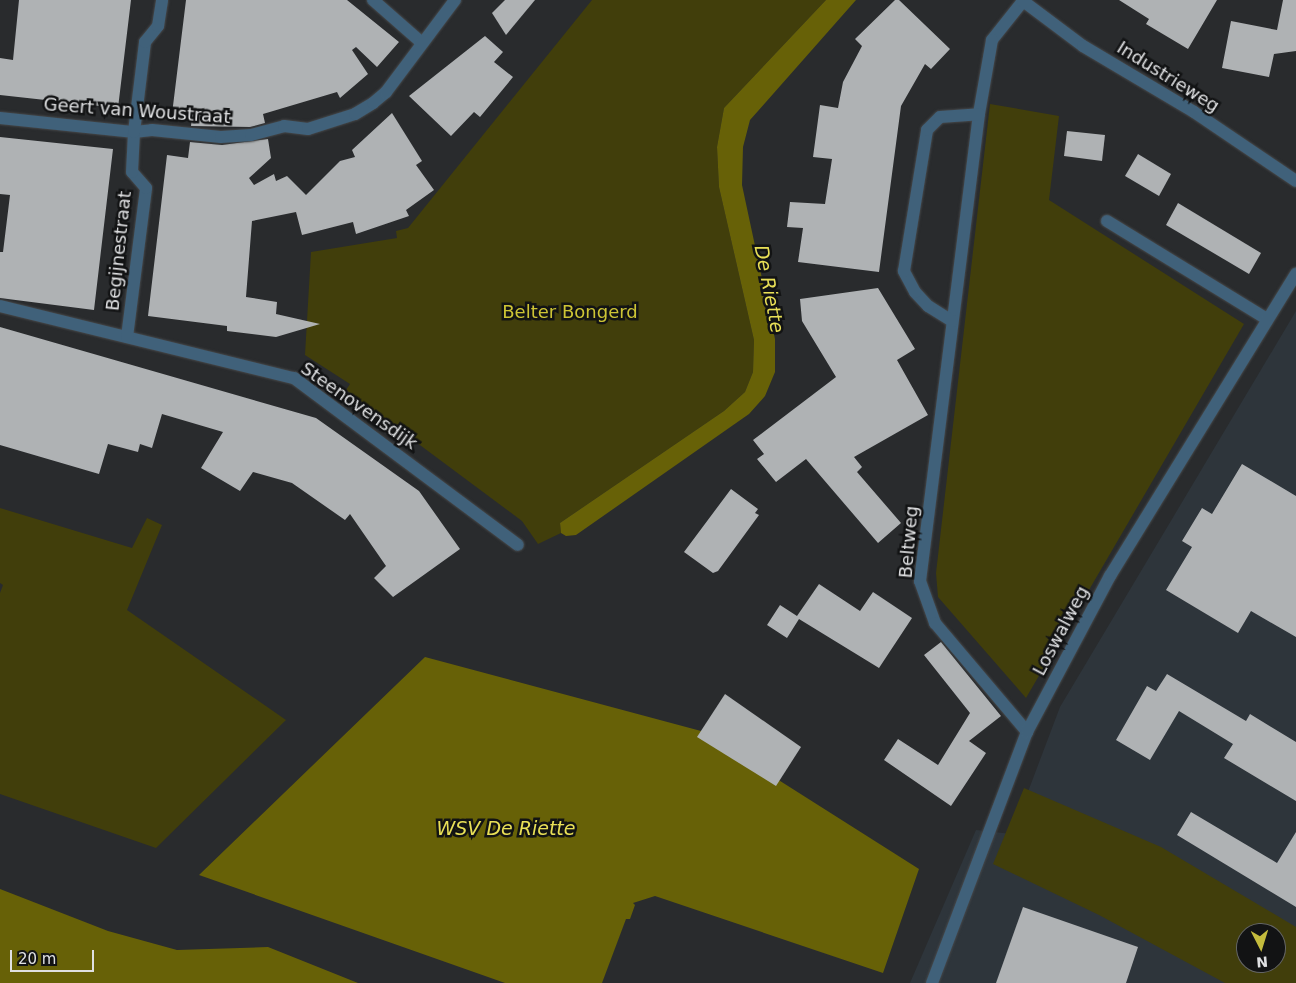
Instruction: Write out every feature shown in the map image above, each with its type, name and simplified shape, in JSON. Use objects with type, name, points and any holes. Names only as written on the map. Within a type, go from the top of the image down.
[{"type":"street","name":"Begijnestraat","points":[[127,337],[146,188],[132,172],[134,132],[145,42],[158,26],[162,0]]},
{"type":"street","points":[[373,0],[422,43]]},
{"type":"street","name":"Geert van Woustraat","points":[[0,118],[134,132],[152,130],[221,137],[250,135],[284,126],[308,129],[354,114],[373,103],[455,0]]},
{"type":"street","name":"Beltweg","points":[[1022,1],[992,40],[979,114],[920,581],[935,623],[1026,732]]},
{"type":"street","name":"Industrieweg","points":[[1022,1],[1082,46],[1194,112],[1296,181]]},
{"type":"street","points":[[952,321],[928,306],[915,292],[904,271],[927,130],[940,116],[979,114]]},
{"type":"street","points":[[1107,221],[1267,319]]},
{"type":"street","name":"Loswalweg","points":[[932,983],[1026,732],[1110,576],[1296,274]]},
{"type":"street","name":"Steenovensdijk","points":[[0,306],[294,378],[518,545]]},
{"type":"shaded area","points":[[1296,311],[1296,983],[910,983],[976,830],[1012,834],[1060,707]]},
{"type":"green space","name":"Belter Bongerd","points":[[592,0],[826,0],[724,108],[717,147],[719,187],[754,340],[753,372],[745,392],[724,411],[560,523],[561,533],[538,544],[522,521],[346,390],[350,384],[305,355],[311,252],[397,238],[396,231],[408,228]]},
{"type":"green space","points":[[990,104],[1059,116],[1049,200],[1244,324],[1026,698],[938,597],[936,573]]},
{"type":"green space","points":[[0,508],[132,548],[147,518],[162,525],[127,610],[286,720],[156,848],[0,794],[0,593],[3,585],[0,583]]},
{"type":"green space","points":[[1024,788],[1161,847],[1296,927],[1296,983],[1225,983],[1099,915],[993,864]]},
{"type":"water","points":[[826,0],[856,0],[750,120],[743,147],[742,185],[775,339],[775,372],[765,396],[749,414],[576,535],[566,536],[561,533],[560,523],[724,411],[745,392],[753,372],[754,340],[719,187],[717,147],[724,108]]},
{"type":"water","name":"WSV De Riette","points":[[425,657],[701,731],[919,869],[883,973],[655,896],[633,903],[635,905],[630,919],[626,919],[602,983],[505,983],[199,875]]},
{"type":"water","points":[[0,889],[108,931],[177,950],[268,947],[358,983],[0,983]]},
{"type":"building","points":[[19,0],[131,0],[118,108],[0,95],[0,58],[13,60]]},
{"type":"building","points":[[186,0],[347,0],[399,42],[377,67],[356,47],[352,50],[368,74],[340,98],[337,92],[263,114],[265,123],[250,127],[191,126],[192,116],[172,114]]},
{"type":"building","points":[[505,0],[535,0],[506,35],[492,13]]},
{"type":"building","points":[[895,0],[899,0],[950,49],[931,69],[925,64],[901,106],[879,272],[798,262],[803,228],[787,227],[790,202],[825,204],[832,159],[813,157],[820,105],[838,108],[843,82],[862,46],[855,39]]},
{"type":"building","points":[[1119,0],[1217,0],[1188,49],[1146,24],[1149,19]]},
{"type":"building","points":[[1283,0],[1296,0],[1296,51],[1274,54],[1269,77],[1222,68],[1231,21],[1277,30]]},
{"type":"building","points":[[485,36],[503,52],[494,62],[513,77],[480,117],[474,112],[451,136],[409,96]]},
{"type":"building","points":[[392,113],[422,161],[416,165],[434,190],[406,210],[409,216],[356,234],[353,222],[302,235],[296,212],[252,221],[246,297],[277,302],[276,314],[320,324],[276,337],[227,331],[227,326],[148,316],[167,155],[188,158],[190,142],[222,145],[268,139],[271,158],[249,178],[254,185],[274,174],[276,181],[287,176],[306,195],[340,161],[355,157],[352,150]]},
{"type":"building","points":[[1067,131],[1105,135],[1102,161],[1064,156]]},
{"type":"building","points":[[0,137],[113,149],[94,310],[0,298],[0,252],[3,252],[10,195],[0,194]]},
{"type":"building","points":[[1138,154],[1171,174],[1159,196],[1125,176]]},
{"type":"building","points":[[1178,203],[1261,253],[1249,274],[1166,225]]},
{"type":"building","points":[[878,288],[915,349],[897,360],[928,415],[854,457],[862,467],[857,472],[901,523],[878,543],[806,459],[776,482],[757,459],[764,454],[753,440],[836,377],[802,321],[800,299]]},
{"type":"building","points":[[0,327],[316,418],[419,491],[460,549],[393,597],[374,578],[386,566],[350,514],[345,520],[292,483],[253,472],[240,491],[201,468],[223,432],[162,414],[152,448],[140,444],[138,452],[108,444],[99,474],[0,445]]},
{"type":"building","points":[[1242,464],[1296,496],[1296,637],[1251,611],[1238,633],[1166,590],[1192,547],[1182,541],[1202,508],[1212,514]]},
{"type":"building","points":[[731,489],[758,509],[755,513],[759,515],[718,571],[713,573],[684,552]]},
{"type":"building","points":[[819,584],[860,611],[873,592],[912,618],[879,668],[799,619],[787,638],[767,625],[780,605],[797,616]]},
{"type":"building","points":[[941,642],[1001,716],[969,741],[986,753],[951,806],[884,760],[898,739],[938,765],[970,713],[924,655]]},
{"type":"building","points":[[1167,674],[1246,721],[1250,714],[1296,742],[1296,801],[1224,758],[1233,744],[1179,711],[1150,760],[1116,740],[1147,686],[1156,691]]},
{"type":"building","points":[[725,694],[801,747],[776,786],[697,737]]},
{"type":"building","points":[[1191,812],[1277,863],[1296,832],[1296,907],[1177,835]]},
{"type":"building","points":[[1023,907],[1138,947],[1126,983],[996,983]]},
{"type":"water label","name":"De Riette","points":[[769,289]]}]
